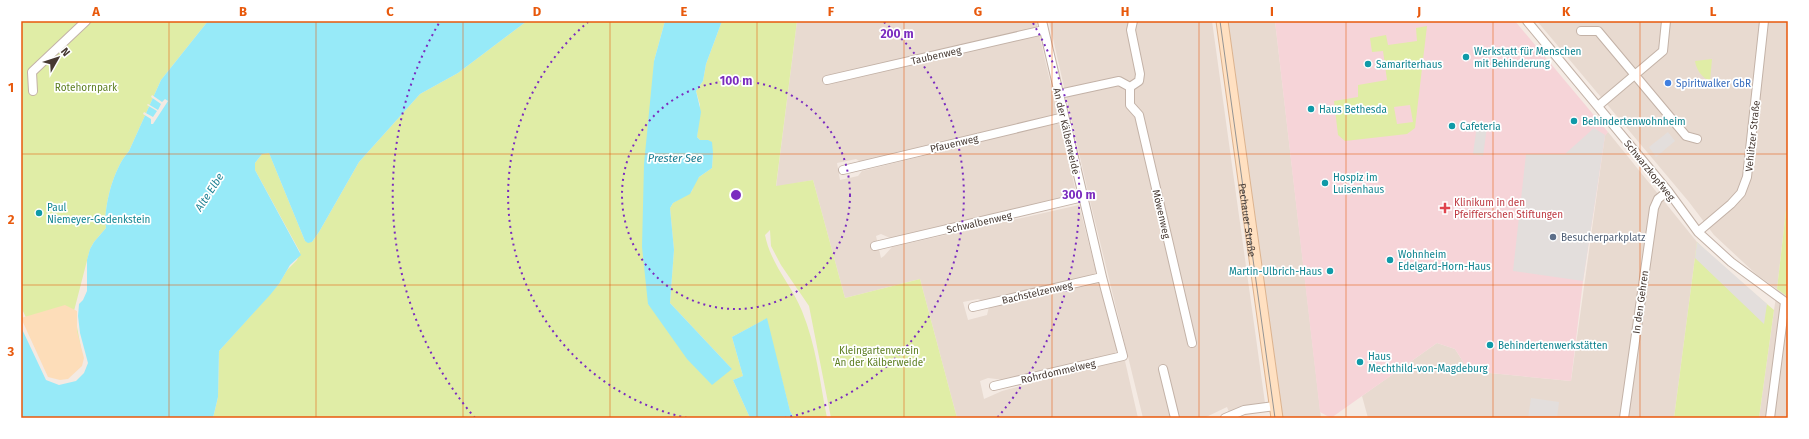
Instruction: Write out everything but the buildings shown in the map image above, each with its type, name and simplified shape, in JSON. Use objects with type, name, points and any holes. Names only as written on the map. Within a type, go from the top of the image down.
[{"type":"main road","name":"Pechauer Straße","points":[[1222,21],[1277,418]]},
{"type":"street","points":[[33,92],[32,72],[86,21]]},
{"type":"street","name":"An der Kälberweide","points":[[1042,21],[1102,277],[1123,356]]},
{"type":"street","points":[[1059,94],[1119,81],[1130,87],[1139,81],[1140,74],[1131,30],[1133,21]]},
{"type":"street","name":"Schwarzkopfweg","points":[[1527,21],[1668,191],[1698,232],[1731,262],[1787,303]]},
{"type":"street","points":[[1598,106],[1663,51],[1666,21]]},
{"type":"street","name":"Vehlitzer Straße","points":[[1698,232],[1731,204],[1741,193],[1747,177],[1764,21]]},
{"type":"street","name":"Taubenweg","points":[[827,80],[1044,30]]},
{"type":"street","points":[[1582,31],[1598,31],[1686,136],[1697,139]]},
{"type":"street","name":"Möwenweg","points":[[1130,87],[1130,105],[1139,115],[1192,343]]},
{"type":"street","name":"Pfauenweg","points":[[843,170],[1064,117]]},
{"type":"street","name":"In den Gehren","points":[[1624,418],[1654,208],[1658,199],[1668,191]]},
{"type":"street","name":"Schwalbenweg","points":[[876,246],[1083,197]]},
{"type":"street","name":"Bachstelzenweg","points":[[973,307],[1102,277]]},
{"type":"street","points":[[1770,418],[1787,303]]},
{"type":"street","name":"Rohrdommelweg","points":[[994,386],[1123,356]]},
{"type":"street","points":[[1163,369],[1175,418]]},
{"type":"street","points":[[1225,418],[1244,410],[1275,406]]},
{"type":"shaded area","points":[[797,21],[1036,21],[1057,111],[1055,118],[861,162],[856,159],[837,163],[840,180],[858,176],[862,171],[1056,123],[1060,125],[1075,188],[1072,195],[890,238],[881,234],[876,236],[881,258],[892,247],[1079,205],[1096,272],[1093,275],[984,301],[978,299],[963,302],[968,320],[987,315],[989,307],[1096,282],[1099,283],[1117,350],[1114,354],[1004,380],[988,378],[980,381],[984,399],[1002,391],[1117,361],[1125,361],[1138,418],[957,418],[920,279],[845,298],[813,180],[776,187]]},
{"type":"shaded area","points":[[1049,21],[1212,21],[1265,403],[1229,412],[1227,407],[1204,418],[1143,418],[1090,201]]},
{"type":"shaded area","points":[[1228,21],[1275,21],[1321,418],[1283,418]]},
{"type":"shaded area","name":"Klinikum in den Pfeifferschen Stiftungen","points":[[1275,21],[1515,21],[1608,132],[1605,136],[1583,281],[1571,381],[1469,371],[1455,349],[1437,343],[1331,418],[1320,412]]},
{"type":"shaded area","points":[[1537,21],[1788,21],[1788,193],[1777,289],[1757,275],[1714,235],[1689,202]]},
{"type":"shaded area","points":[[1477,125],[1487,127],[1483,156],[1473,154]]},
{"type":"shaded area","name":"Besucherparkplatz","points":[[1594,128],[1605,135],[1583,281],[1513,271],[1526,154],[1565,154]]},
{"type":"shaded area","points":[[1608,132],[1697,242],[1674,418],[1368,418],[1362,396],[1437,343],[1455,349],[1469,371],[1571,381],[1605,135]]},
{"type":"shaded area","points":[[1668,132],[1675,141],[1656,157],[1649,147]]},
{"type":"shaded area","points":[[1697,242],[1767,304],[1764,324],[1695,258]]},
{"type":"shaded area","points":[[1777,289],[1788,297],[1788,418],[1759,418]]},
{"type":"shaded area","points":[[1531,398],[1559,402],[1557,418],[1528,418]]},
{"type":"green space","name":"Rotehornpark","points":[[21,21],[208,21],[161,80],[129,151],[114,177],[106,209],[106,228],[90,249],[74,311],[83,359],[50,368],[21,307]]},
{"type":"green space","name":"Kleingartenverein 'An der Kälberweide'","points":[[527,21],[665,21],[654,61],[648,304],[732,369],[670,303],[674,250],[670,208],[673,203],[692,191],[695,181],[712,168],[713,153],[708,140],[700,140],[697,137],[700,105],[696,91],[703,81],[706,64],[722,21],[797,21],[776,186],[813,180],[845,298],[920,279],[957,418],[831,418],[809,306],[781,265],[771,246],[770,230],[765,235],[768,246],[776,265],[802,311],[811,337],[827,418],[794,418],[790,411],[766,319],[732,337],[743,376],[733,380],[750,418],[213,418],[218,397],[219,351],[279,284],[287,270],[297,260],[300,252],[255,170],[255,163],[262,154],[269,153],[305,241],[312,242],[359,162],[420,94],[458,73]]},
{"type":"green space","points":[[1427,26],[1415,128],[1407,134],[1345,141],[1338,135],[1334,101],[1358,97],[1358,85],[1387,80],[1383,51],[1372,52],[1370,38],[1386,35],[1388,45],[1417,41],[1416,28]],"holes":[[[1410,105],[1413,122],[1397,124],[1394,107]]]},
{"type":"green space","points":[[1712,59],[1710,81],[1704,78],[1700,73],[1695,61]]},
{"type":"green space","points":[[1788,193],[1788,297],[1777,289]]},
{"type":"green space","points":[[1697,242],[1725,269],[1774,310],[1759,418],[1674,418]]},
{"type":"sand","points":[[65,305],[77,311],[77,331],[84,358],[82,366],[68,379],[60,380],[48,377],[21,318]]},
{"type":"water","name":"Alte Elbe","points":[[208,21],[527,21],[458,73],[420,94],[359,162],[312,242],[308,243],[305,241],[269,153],[262,154],[255,163],[255,170],[301,255],[290,265],[279,284],[270,295],[219,351],[218,397],[213,418],[21,418],[21,327],[46,380],[59,385],[76,381],[84,373],[88,363],[80,333],[78,316],[79,304],[83,300],[87,291],[87,260],[90,249],[106,228],[106,209],[114,177],[129,151],[161,80]]},
{"type":"water","name":"Prester See","points":[[665,21],[722,21],[706,64],[703,81],[696,91],[701,112],[697,137],[700,140],[708,140],[712,142],[712,168],[699,177],[690,194],[673,203],[670,208],[674,250],[670,303],[732,369],[712,385],[687,359],[648,304],[642,247],[644,164],[654,61]]},
{"type":"water","points":[[767,318],[790,411],[794,418],[750,418],[733,380],[743,376],[732,337]]},
{"type":"pier","points":[[152,95],[162,102],[165,99],[168,101],[153,124],[151,124],[151,119],[143,114],[144,112],[153,117],[157,111],[147,105],[148,104],[158,110],[161,104],[151,97]]},
{"type":"tram line","points":[[1220,21],[1275,418]]},
{"type":"place","name":"Werkstatt für Menschen mit Behinderung","points":[[1466,57]]},
{"type":"place","name":"Samariterhaus","points":[[1368,64]]},
{"type":"place","name":"Spiritwalker GbR","points":[[1668,83]]},
{"type":"place","name":"Haus Bethesda","points":[[1311,109]]},
{"type":"place","name":"Behindertenwohnheim","points":[[1574,121]]},
{"type":"place","name":"Cafeteria","points":[[1452,126]]},
{"type":"place","name":"Hospiz im Luisenhaus","points":[[1325,183]]},
{"type":"place","name":"Klinikum in den Pfeifferschen Stiftungen","points":[[1445,208]]},
{"type":"place","name":"Paul Niemeyer-Gedenkstein","points":[[39,213]]},
{"type":"place","name":"Besucherparkplatz","points":[[1553,237]]},
{"type":"place","name":"Wohnheim Edelgard-Horn-Haus","points":[[1390,260]]},
{"type":"place","name":"Martin-Ulbrich-Haus","points":[[1330,271]]},
{"type":"place","name":"Behindertenwerkstätten","points":[[1490,345]]},
{"type":"place","name":"Haus Mechthild-von-Magdeburg","points":[[1360,362]]}]
